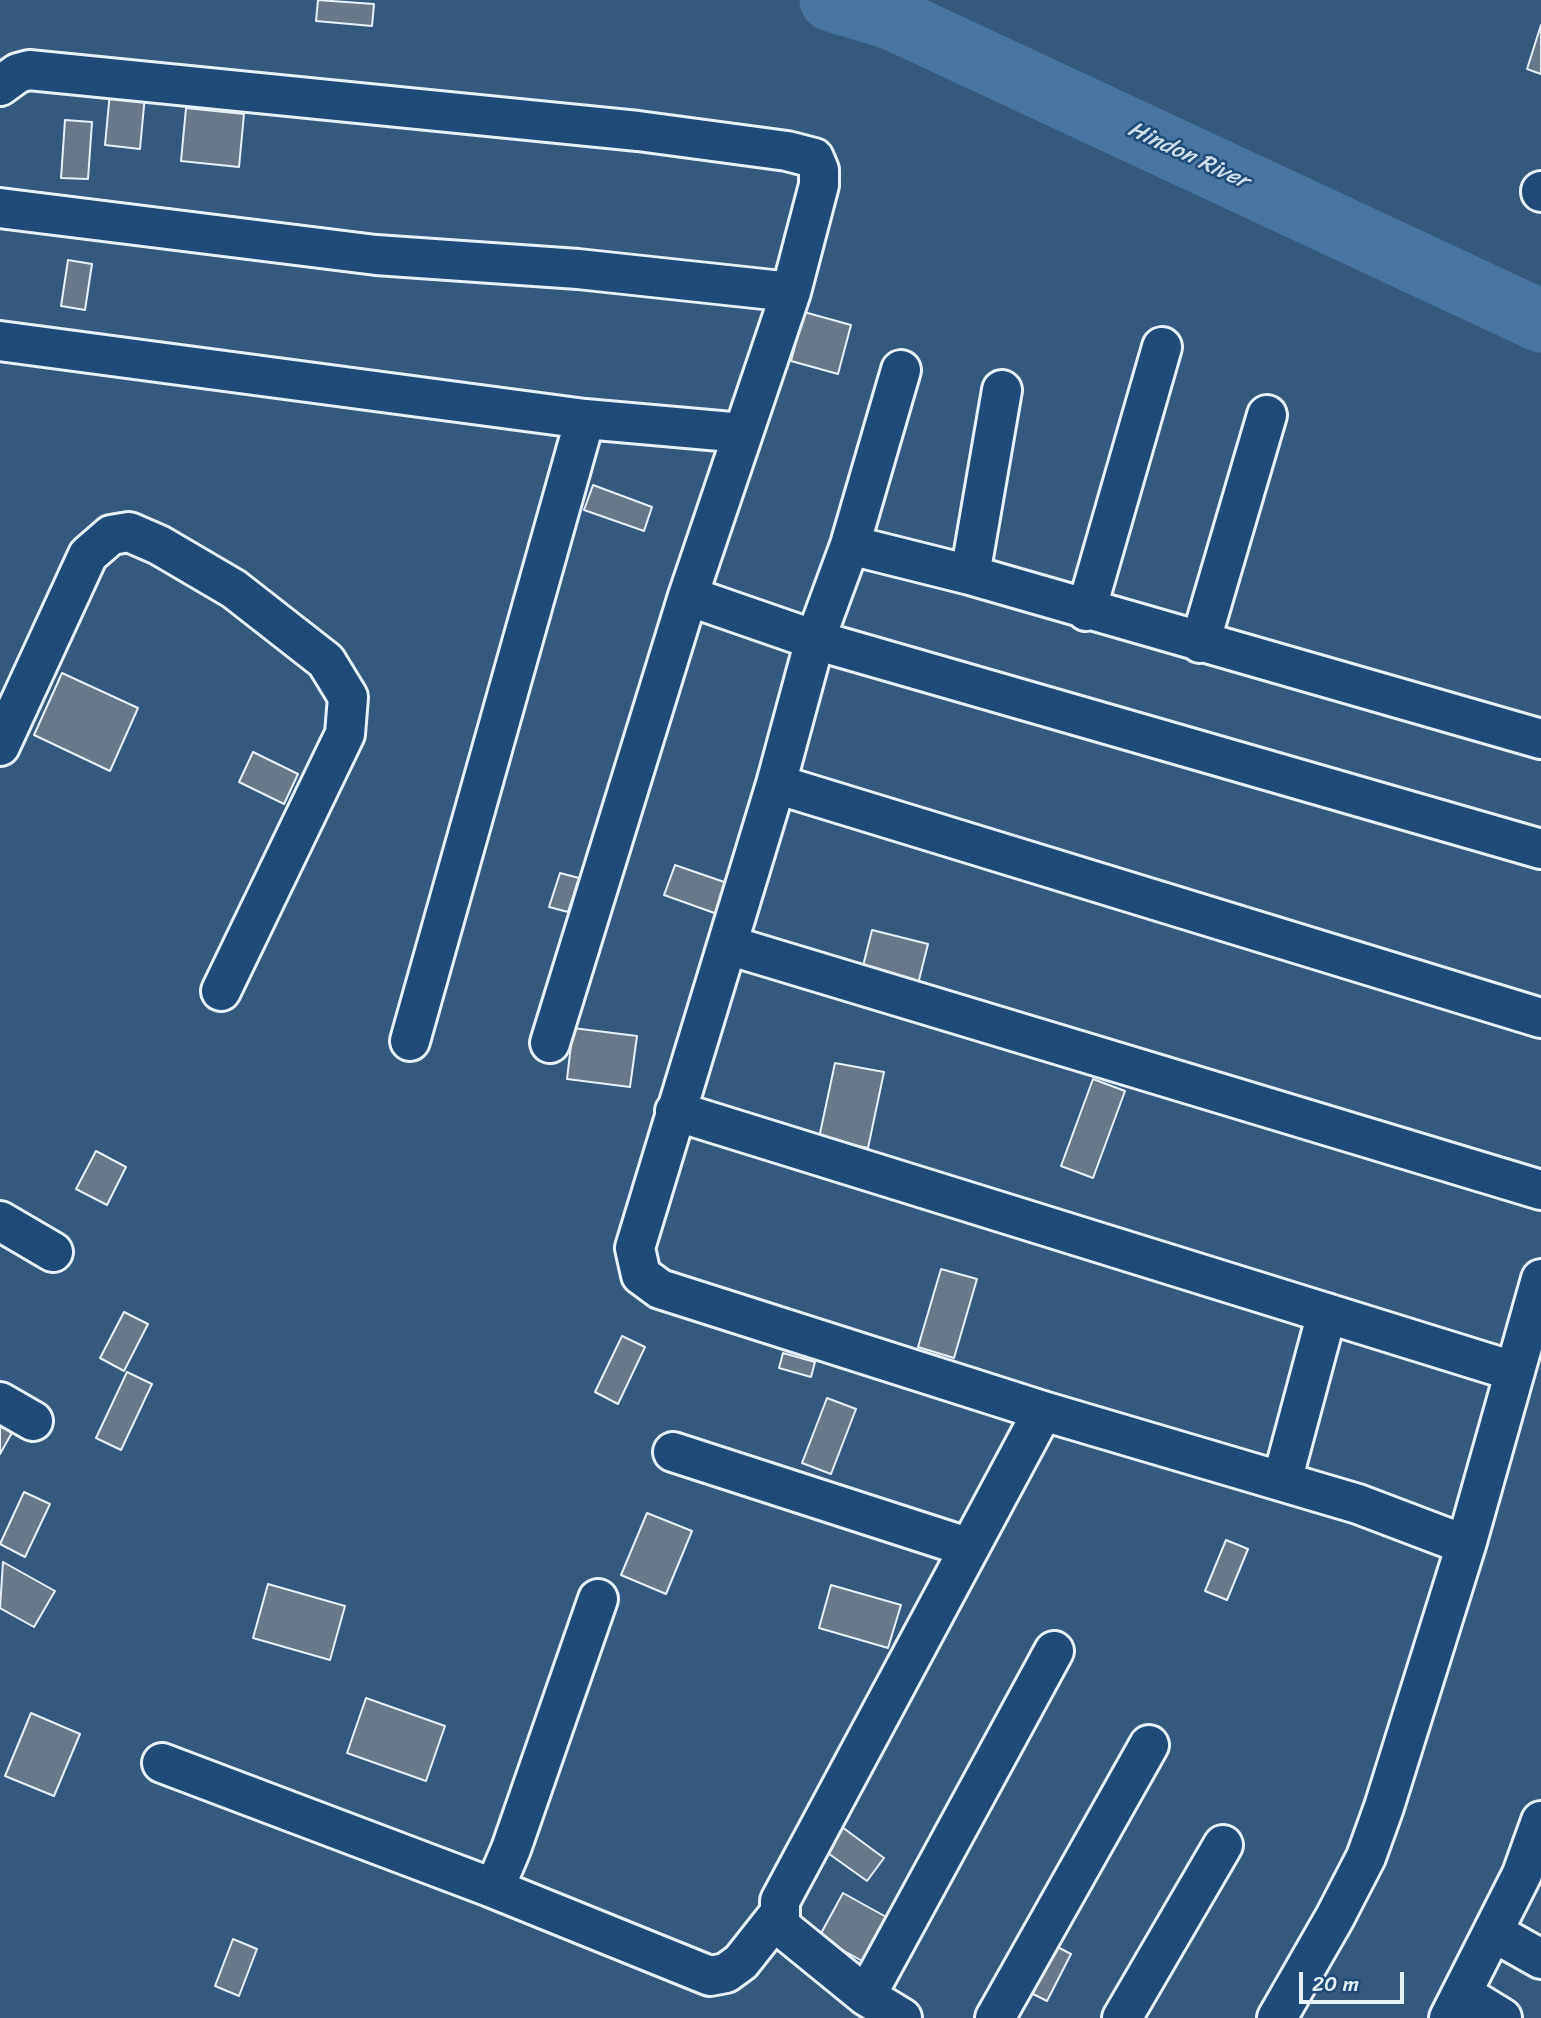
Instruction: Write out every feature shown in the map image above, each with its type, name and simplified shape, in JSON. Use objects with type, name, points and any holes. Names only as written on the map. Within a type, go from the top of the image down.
[{"type":"street","points":[[0,86],[18,73],[29,70],[638,131],[787,151],[814,158],[819,170],[819,185],[791,292],[688,596],[550,1043]]},
{"type":"street","points":[[0,208],[376,255],[578,269],[791,292]]},
{"type":"street","points":[[0,341],[585,419],[743,433]]},
{"type":"street","points":[[1086,611],[1162,347]]},
{"type":"street","points":[[901,370],[850,545],[815,640],[776,784],[635,1248],[641,1275],[660,1289],[1042,1411],[1358,1504],[1466,1545]]},
{"type":"street","points":[[970,575],[1002,390]]},
{"type":"street","points":[[1200,643],[1267,415]]},
{"type":"street","points":[[410,1041],[585,419]]},
{"type":"street","points":[[0,746],[88,555],[111,535],[129,532],[159,545],[234,589],[326,661],[348,697],[345,734],[221,991]]},
{"type":"street","points":[[850,545],[970,575],[1086,611],[1540,735]]},
{"type":"street","points":[[688,596],[815,640],[1541,849]]},
{"type":"street","points":[[776,784],[1541,1018]]},
{"type":"street","points":[[728,945],[1541,1190]]},
{"type":"street","points":[[676,1111],[1513,1371]]},
{"type":"street","points":[[0,1221],[53,1252]]},
{"type":"street","points":[[1277,2018],[1366,1857],[1389,1794],[1466,1545],[1541,1279]]},
{"type":"street","points":[[1282,1481],[1327,1313]]},
{"type":"street","points":[[0,1402],[33,1421]]},
{"type":"street","points":[[162,1763],[490,1887],[710,1976],[726,1973],[741,1962],[779,1914],[783,1892],[1042,1411]]},
{"type":"street","points":[[673,1452],[967,1547]]},
{"type":"street","points":[[490,1887],[497,1882],[511,1849],[598,1599]]},
{"type":"street","points":[[866,1997],[1054,1651]]},
{"type":"street","points":[[995,2018],[1149,1745]]},
{"type":"street","points":[[1502,2018],[1456,2006],[1522,1874],[1541,1821]]},
{"type":"street","points":[[1122,2018],[1223,1845]]},
{"type":"street","points":[[779,1914],[785,1930],[866,1997],[902,2018]]},
{"type":"street","points":[[1493,1932],[1541,1959]]},
{"type":"building","points":[[318,0],[374,4],[372,26],[316,21]]},
{"type":"building","points":[[1541,25],[1541,74],[1527,69]]},
{"type":"building","points":[[110,92],[145,95],[140,149],[105,145]]},
{"type":"building","points":[[186,108],[244,114],[239,167],[181,161]]},
{"type":"building","points":[[65,120],[92,122],[88,179],[61,178]]},
{"type":"building","points":[[68,260],[92,264],[85,310],[61,306]]},
{"type":"building","points":[[804,312],[851,325],[838,374],[791,361]]},
{"type":"building","points":[[593,485],[652,507],[644,531],[584,510]]},
{"type":"building","points":[[62,673],[138,708],[110,771],[34,735]]},
{"type":"building","points":[[253,752],[298,774],[284,804],[239,782]]},
{"type":"building","points":[[675,865],[730,884],[720,915],[664,895]]},
{"type":"building","points":[[560,873],[579,878],[568,912],[549,907]]},
{"type":"building","points":[[872,930],[928,944],[918,984],[862,970]]},
{"type":"building","points":[[573,1028],[637,1036],[630,1087],[567,1079]]},
{"type":"building","points":[[835,1063],[884,1072],[868,1148],[819,1138]]},
{"type":"building","points":[[1093,1079],[1125,1091],[1093,1178],[1061,1166]]},
{"type":"building","points":[[96,1151],[126,1167],[107,1205],[76,1189]]},
{"type":"building","points":[[941,1269],[977,1279],[954,1358],[918,1347]]},
{"type":"building","points":[[124,1312],[148,1324],[124,1371],[100,1358]]},
{"type":"building","points":[[622,1336],[645,1347],[618,1404],[595,1392]]},
{"type":"building","points":[[783,1353],[815,1362],[811,1377],[779,1368]]},
{"type":"building","points":[[127,1372],[152,1384],[121,1450],[96,1438]]},
{"type":"building","points":[[827,1398],[856,1409],[831,1474],[802,1463]]},
{"type":"building","points":[[0,1411],[18,1422],[0,1454]]},
{"type":"building","points":[[24,1492],[50,1504],[25,1557],[0,1544]]},
{"type":"building","points":[[647,1513],[692,1531],[666,1594],[621,1575]]},
{"type":"building","points":[[1226,1540],[1248,1549],[1227,1600],[1205,1591]]},
{"type":"building","points":[[3,1562],[55,1591],[34,1627],[0,1608]]},
{"type":"building","points":[[268,1584],[345,1606],[330,1660],[253,1638]]},
{"type":"building","points":[[831,1585],[901,1605],[888,1648],[819,1628]]},
{"type":"building","points":[[366,1698],[445,1726],[426,1781],[347,1753]]},
{"type":"building","points":[[31,1713],[80,1734],[54,1796],[5,1776]]},
{"type":"building","points":[[842,1827],[884,1858],[867,1881],[825,1851]]},
{"type":"building","points":[[843,1893],[888,1918],[864,1962],[819,1937]]},
{"type":"building","points":[[233,1939],[257,1949],[239,1996],[215,1986]]},
{"type":"building","points":[[1044,1940],[1071,1954],[1047,2001],[1019,1987]]},
{"type":"waterway","name":"Hindon River","points":[[831,0],[891,18],[1541,321]]}]
